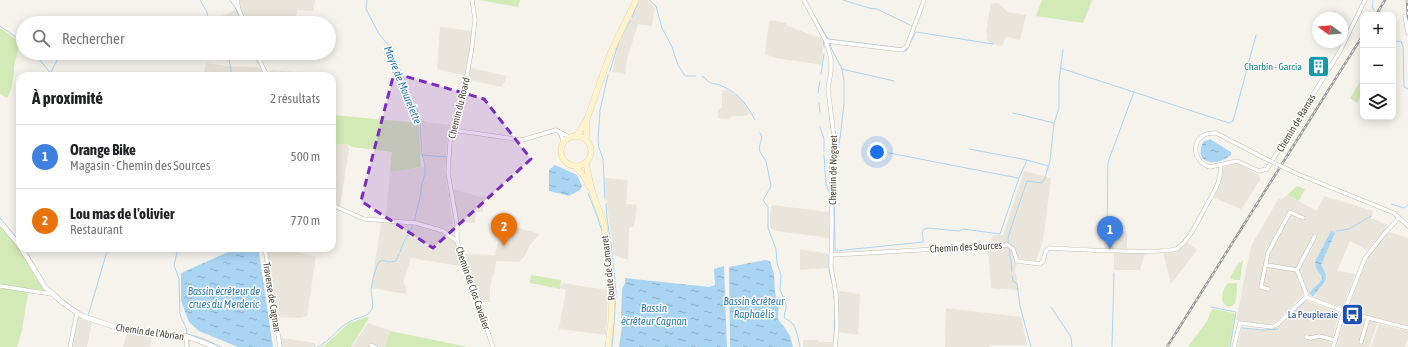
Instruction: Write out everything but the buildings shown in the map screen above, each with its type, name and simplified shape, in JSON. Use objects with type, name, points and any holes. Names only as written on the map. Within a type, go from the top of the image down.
[{"type":"main road","name":"Route de Camaret","points":[[592,191],[576,166],[570,164],[564,159],[562,152],[564,143],[574,137],[587,119],[610,54],[636,0]]},
{"type":"main road","name":"Route de Camaret","points":[[587,119],[586,140],[591,149],[591,155],[586,163],[592,191],[604,224],[612,293],[608,347]]},
{"type":"main road","points":[[574,137],[586,140]]},
{"type":"main road","points":[[576,166],[586,163]]},
{"type":"street","points":[[233,0],[238,7]]},
{"type":"street","points":[[237,0],[241,16]]},
{"type":"street","name":"Chemin du Roard","points":[[457,241],[457,224],[448,173],[450,142],[465,86],[471,54],[475,19],[472,0]]},
{"type":"street","name":"Chemin de Nogaret","points":[[804,0],[826,41],[831,58],[831,71],[828,89],[834,137],[831,173],[831,267],[836,301],[835,347]]},
{"type":"street","points":[[826,41],[902,50],[908,46],[924,0]]},
{"type":"street","name":"Chemin de Ramas","points":[[1365,0],[1340,51],[1267,170],[1260,171],[1237,161],[1210,167],[1204,165],[1198,159],[1195,148],[1197,142],[1203,136],[1216,133],[1266,159],[1300,175],[1394,213],[1408,226]]},
{"type":"street","points":[[1405,16],[1408,33]]},
{"type":"street","points":[[259,60],[265,72]]},
{"type":"street","points":[[453,130],[522,140],[552,130],[574,137]]},
{"type":"street","points":[[559,131],[563,137],[564,143]]},
{"type":"street","name":"Chemin des Sources","points":[[831,255],[1008,245],[1013,249],[1017,261],[1040,264],[1043,261],[1046,250],[1050,248],[1142,251],[1174,250],[1180,246],[1192,232],[1211,197],[1221,175],[1220,165]]},
{"type":"street","name":"Chemin de Clos Cavalier","points":[[336,207],[364,218],[416,223],[443,231],[457,241],[493,347]]},
{"type":"street","points":[[1268,289],[1260,287],[1268,253],[1290,212],[1303,218]]},
{"type":"street","points":[[1333,347],[1344,311],[1366,258],[1385,232],[1399,218]]},
{"type":"street","name":"Chemin de l'Abrian","points":[[0,222],[16,241]]},
{"type":"street","points":[[1306,296],[1297,270],[1314,236]]},
{"type":"street","name":"Chemin de l'Abrian","points":[[24,252],[39,279],[51,294],[77,313],[97,322],[118,328],[166,336],[186,336],[215,347]]},
{"type":"street","name":"Traverse de Cagnan","points":[[266,252],[280,347]]},
{"type":"street","points":[[1266,265],[1297,270]]},
{"type":"street","points":[[0,286],[51,294]]},
{"type":"street","points":[[1306,296],[1344,311],[1408,328]]},
{"type":"street","points":[[1234,347],[1240,323],[1272,327],[1278,324],[1306,296]]},
{"type":"street","points":[[70,347],[77,313]]},
{"type":"street","points":[[1361,342],[1368,318]]},
{"type":"street","points":[[186,336],[187,347]]},
{"type":"street","points":[[1306,337],[1311,338],[1319,336],[1335,340]]},
{"type":"highlighted area","points":[[394,73],[484,99],[531,159],[433,248],[361,201]]},
{"type":"shaded area","points":[[239,0],[315,0],[313,11],[297,10],[296,16],[222,16],[236,10]]},
{"type":"shaded area","points":[[640,0],[647,0],[655,8],[652,26],[638,24],[627,59],[625,74],[612,72],[618,46]]},
{"type":"shaded area","points":[[998,3],[1008,12],[1026,15],[1020,40],[1006,37],[1002,46],[991,44],[986,39],[991,4]]},
{"type":"shaded area","points":[[773,20],[785,23],[788,26],[817,37],[821,37],[823,48],[822,65],[776,58],[765,54],[769,21]]},
{"type":"shaded area","points":[[440,27],[472,31],[470,68],[507,76],[502,87],[468,80],[463,75],[437,69]]},
{"type":"shaded area","points":[[206,63],[226,66],[259,67],[262,72],[204,72]]},
{"type":"shaded area","points":[[270,70],[294,72],[270,72]]},
{"type":"shaded area","points":[[727,89],[745,102],[750,114],[744,116],[734,116],[728,119],[718,118],[718,110],[722,107],[722,92]]},
{"type":"shaded area","points":[[421,118],[426,122],[450,125],[445,170],[456,245],[461,266],[411,258],[403,283],[406,287],[406,294],[371,288],[381,223],[385,222],[386,217],[390,172],[424,167]]},
{"type":"shaded area","points":[[347,144],[349,149],[340,206],[336,205],[336,145]]},
{"type":"shaded area","points":[[1239,164],[1258,175],[1261,179],[1241,209],[1212,197],[1224,167]]},
{"type":"shaded area","points":[[1024,171],[1051,178],[1043,241],[1036,261],[1018,258],[1015,271],[1019,290],[991,288],[988,247],[993,235],[1003,235]]},
{"type":"shaded area","points":[[605,178],[628,180],[626,204],[637,205],[634,226],[629,228],[628,260],[614,255],[605,191]]},
{"type":"shaded area","points":[[453,189],[484,198],[483,212],[476,212],[475,223],[457,222]]},
{"type":"shaded area","points":[[1287,195],[1317,211],[1324,196],[1373,211],[1371,218],[1389,225],[1367,250],[1350,241],[1337,271],[1356,274],[1342,307],[1314,298],[1318,289],[1324,284],[1321,262],[1335,234],[1316,268],[1322,277],[1321,281],[1309,293],[1303,295],[1275,323],[1266,325],[1236,320],[1251,246],[1279,198],[1281,200]]},
{"type":"shaded area","points":[[772,205],[829,212],[829,238],[777,231],[770,228],[770,214]]},
{"type":"shaded area","points":[[502,223],[540,234],[530,245],[524,257],[519,262],[496,261],[490,287],[490,302],[481,302],[465,254],[495,255]]},
{"type":"shaded area","points":[[1105,231],[1127,231],[1127,249],[1145,253],[1140,270],[1114,270],[1114,252],[1104,249]]},
{"type":"shaded area","points":[[1389,232],[1408,238],[1408,326],[1379,318],[1369,347],[1336,347],[1345,316],[1368,256]]},
{"type":"shaded area","points":[[1186,241],[1197,250],[1171,284],[1163,252],[1176,251]]},
{"type":"shaded area","points":[[800,249],[828,254],[828,268],[800,270]]},
{"type":"shaded area","points":[[267,252],[298,252],[316,257],[307,316],[299,318],[277,317]]},
{"type":"shaded area","points":[[562,283],[608,290],[606,335],[559,329],[566,290],[560,288]]},
{"type":"shaded area","points":[[839,291],[860,294],[858,335],[837,332]]},
{"type":"shaded area","points":[[1305,300],[1339,314],[1330,347],[1237,347],[1242,327],[1265,330],[1275,328]]},
{"type":"shaded area","points":[[946,308],[1021,317],[1027,345],[945,347]]},
{"type":"shaded area","points":[[77,317],[92,323],[87,347],[72,347]]},
{"type":"shaded area","points":[[368,323],[390,330],[385,347],[352,347]]},
{"type":"shaded area","points":[[1379,324],[1408,331],[1408,339],[1405,347],[1371,347]]},
{"type":"shaded area","points":[[127,332],[152,336],[150,347],[123,347]]},
{"type":"shaded area","points":[[281,338],[316,344],[315,347],[281,347]]},
{"type":"shaded area","points":[[803,340],[833,342],[833,347],[803,347]]},
{"type":"green space","points":[[478,0],[520,0],[518,7]]},
{"type":"green space","points":[[1042,0],[1092,0],[1083,23],[1036,16]]},
{"type":"green space","points":[[0,28],[16,39],[16,59],[11,90],[7,98],[0,94]]},
{"type":"green space","points":[[1360,82],[1360,98],[1357,103],[1350,98]]},
{"type":"green space","points":[[336,115],[419,123],[421,167],[390,172],[392,152],[352,147],[347,144],[336,145]]},
{"type":"green space","points":[[1297,186],[1305,189],[1299,201],[1287,195]]},
{"type":"green space","points":[[0,224],[16,245],[16,252],[21,252],[46,292],[0,284]]},
{"type":"green space","points":[[1243,260],[1240,280],[1230,278],[1237,266]]},
{"type":"green space","points":[[531,275],[561,280],[560,289],[530,283]]},
{"type":"green space","points":[[1228,283],[1237,283],[1235,304],[1229,307],[1223,303],[1222,300],[1224,289]]},
{"type":"green space","points":[[0,287],[28,293],[22,330],[17,347],[0,347]]},
{"type":"green space","points":[[1214,309],[1234,313],[1235,315],[1229,347],[1188,347],[1207,321],[1211,311]]},
{"type":"green space","points":[[367,317],[369,318],[351,347],[320,347],[325,345],[349,323]]},
{"type":"green space","points":[[390,331],[468,347],[385,347]]},
{"type":"water","points":[[1210,139],[1231,152],[1231,155],[1225,159],[1213,162],[1208,162],[1204,159],[1201,155],[1203,142]]},
{"type":"water","points":[[555,165],[577,175],[582,186],[580,190],[569,196],[549,191],[549,170]]},
{"type":"water","points":[[1331,231],[1335,233],[1321,265],[1326,275],[1326,279],[1313,297],[1309,293],[1321,281],[1322,277],[1316,268],[1315,262]]},
{"type":"water","name":"Bassin écrêteur de crues du Merderic","points":[[228,252],[259,252],[273,347],[238,347],[199,331],[189,322],[181,301],[181,273]]},
{"type":"water","name":"Bassin écrêteur Raphaélis","points":[[765,260],[770,261],[774,274],[775,293],[779,305],[779,321],[790,336],[793,347],[730,347],[729,267]]},
{"type":"water","name":"Bassin écrêteur Cagnan","points":[[724,266],[727,347],[619,347],[622,326],[622,289],[625,283],[625,278],[709,287],[715,285],[714,269]]},
{"type":"waterway","points":[[200,0],[208,16]]},
{"type":"waterway","name":"Mayre de Mourelette","points":[[367,0],[366,9],[379,34],[390,47],[404,79],[405,88],[417,110],[420,121],[422,155],[425,164],[425,174],[414,222]]},
{"type":"waterway","points":[[632,17],[639,0]]},
{"type":"waterway","points":[[649,0],[656,6],[662,28],[672,47],[678,65],[685,76],[696,76]]},
{"type":"waterway","points":[[843,0],[877,9],[912,26]]},
{"type":"waterway","points":[[1373,0],[1372,7],[1374,10]]},
{"type":"waterway","points":[[234,5],[239,16]]},
{"type":"waterway","points":[[814,15],[828,39],[902,48]]},
{"type":"waterway","points":[[621,37],[630,21]]},
{"type":"waterway","points":[[0,26],[16,37]]},
{"type":"waterway","points":[[911,42],[916,32],[993,44]]},
{"type":"waterway","points":[[1060,68],[1229,123],[1233,121],[1256,35]]},
{"type":"waterway","points":[[823,39],[824,47]]},
{"type":"waterway","points":[[610,71],[619,41]]},
{"type":"waterway","points":[[1396,42],[1401,41],[1403,46],[1404,87],[1408,89]]},
{"type":"waterway","points":[[832,43],[830,44],[833,53],[842,69],[894,81]]},
{"type":"waterway","points":[[903,51],[906,51],[909,46]]},
{"type":"waterway","points":[[1008,244],[1008,237],[1027,181],[1042,183],[1050,161],[1054,123],[1059,108],[1059,81],[1063,49]]},
{"type":"waterway","points":[[821,74],[824,54]]},
{"type":"waterway","points":[[40,60],[50,72]]},
{"type":"waterway","points":[[51,72],[57,60]]},
{"type":"waterway","points":[[229,60],[231,72]]},
{"type":"waterway","points":[[842,69],[844,82],[844,104],[834,170],[835,251],[923,242],[922,233],[924,229],[928,228],[959,231],[963,229],[1000,234],[1019,178],[1027,160]]},
{"type":"waterway","points":[[605,199],[603,159],[598,140],[600,110],[608,75]]},
{"type":"waterway","points":[[702,76],[709,82],[722,86],[738,96],[755,120]]},
{"type":"waterway","points":[[818,93],[820,81]]},
{"type":"waterway","points":[[1107,228],[1108,162],[1134,92]]},
{"type":"waterway","points":[[819,103],[820,112]]},
{"type":"waterway","points":[[1013,113],[1054,123]]},
{"type":"waterway","points":[[449,140],[455,116]]},
{"type":"waterway","points":[[820,127],[824,139],[824,152]]},
{"type":"waterway","points":[[760,133],[762,137],[759,148],[766,161],[771,186],[763,200],[768,207],[768,228],[776,249],[777,263],[781,275],[780,290],[786,304],[784,317],[793,325],[800,347]]},
{"type":"waterway","points":[[969,149],[1027,160],[1048,166]]},
{"type":"waterway","points":[[889,153],[1018,178]]},
{"type":"waterway","points":[[422,155],[447,157]]},
{"type":"waterway","points":[[824,155],[826,184],[830,194]]},
{"type":"waterway","points":[[449,187],[450,197]]},
{"type":"waterway","points":[[588,193],[603,234]]},
{"type":"waterway","points":[[606,204],[610,238]]},
{"type":"waterway","points":[[1391,204],[1404,208],[1408,205]]},
{"type":"waterway","points":[[1336,231],[1349,229],[1371,216]]},
{"type":"waterway","points":[[0,218],[16,237]]},
{"type":"waterway","name":"Mayre de Mourelette","points":[[400,252],[413,225]]},
{"type":"waterway","points":[[611,242],[616,291],[612,347]]},
{"type":"waterway","points":[[1009,247],[1012,271]]},
{"type":"waterway","points":[[88,316],[107,252]]},
{"type":"waterway","points":[[177,252],[174,265],[179,279],[180,314],[187,334],[202,338],[221,347]]},
{"type":"waterway","points":[[28,254],[34,265]]},
{"type":"waterway","name":"Mayre de Mourelette","points":[[317,347],[346,324],[371,312],[373,304],[371,287],[378,263],[382,260],[388,262],[396,261],[399,254]]},
{"type":"waterway","points":[[829,255],[829,271],[833,286]]},
{"type":"waterway","points":[[1112,347],[1114,273]]},
{"type":"waterway","points":[[1012,276],[1013,281],[1017,284],[1020,306],[1031,347]]},
{"type":"waterway","points":[[833,289],[835,304],[834,342]]},
{"type":"waterway","points":[[62,299],[73,307]]},
{"type":"waterway","points":[[1290,319],[1294,312],[1304,302]]},
{"type":"waterway","points":[[1051,307],[1071,337],[1072,347]]},
{"type":"waterway","points":[[1211,307],[1236,312],[1230,347]]},
{"type":"waterway","points":[[1242,328],[1264,330],[1278,329]]},
{"type":"waterway","points":[[163,333],[174,334]]},
{"type":"waterway","points":[[189,340],[189,347]]},
{"type":"waterway","points":[[605,347],[606,343]]},
{"type":"railway","points":[[1378,12],[1385,0]]},
{"type":"railway","points":[[1407,0],[1408,18]]},
{"type":"railway","points":[[1167,347],[1360,40]]},
{"type":"place","name":"Charbin - Garcia","points":[[1318,66]]},
{"type":"place","name":"Lou mas de l'olivier","points":[[504,246]]},
{"type":"place","name":"Orange Bike","points":[[1110,249]]},
{"type":"place","name":"La Peupleraie","points":[[1353,314]]}]
